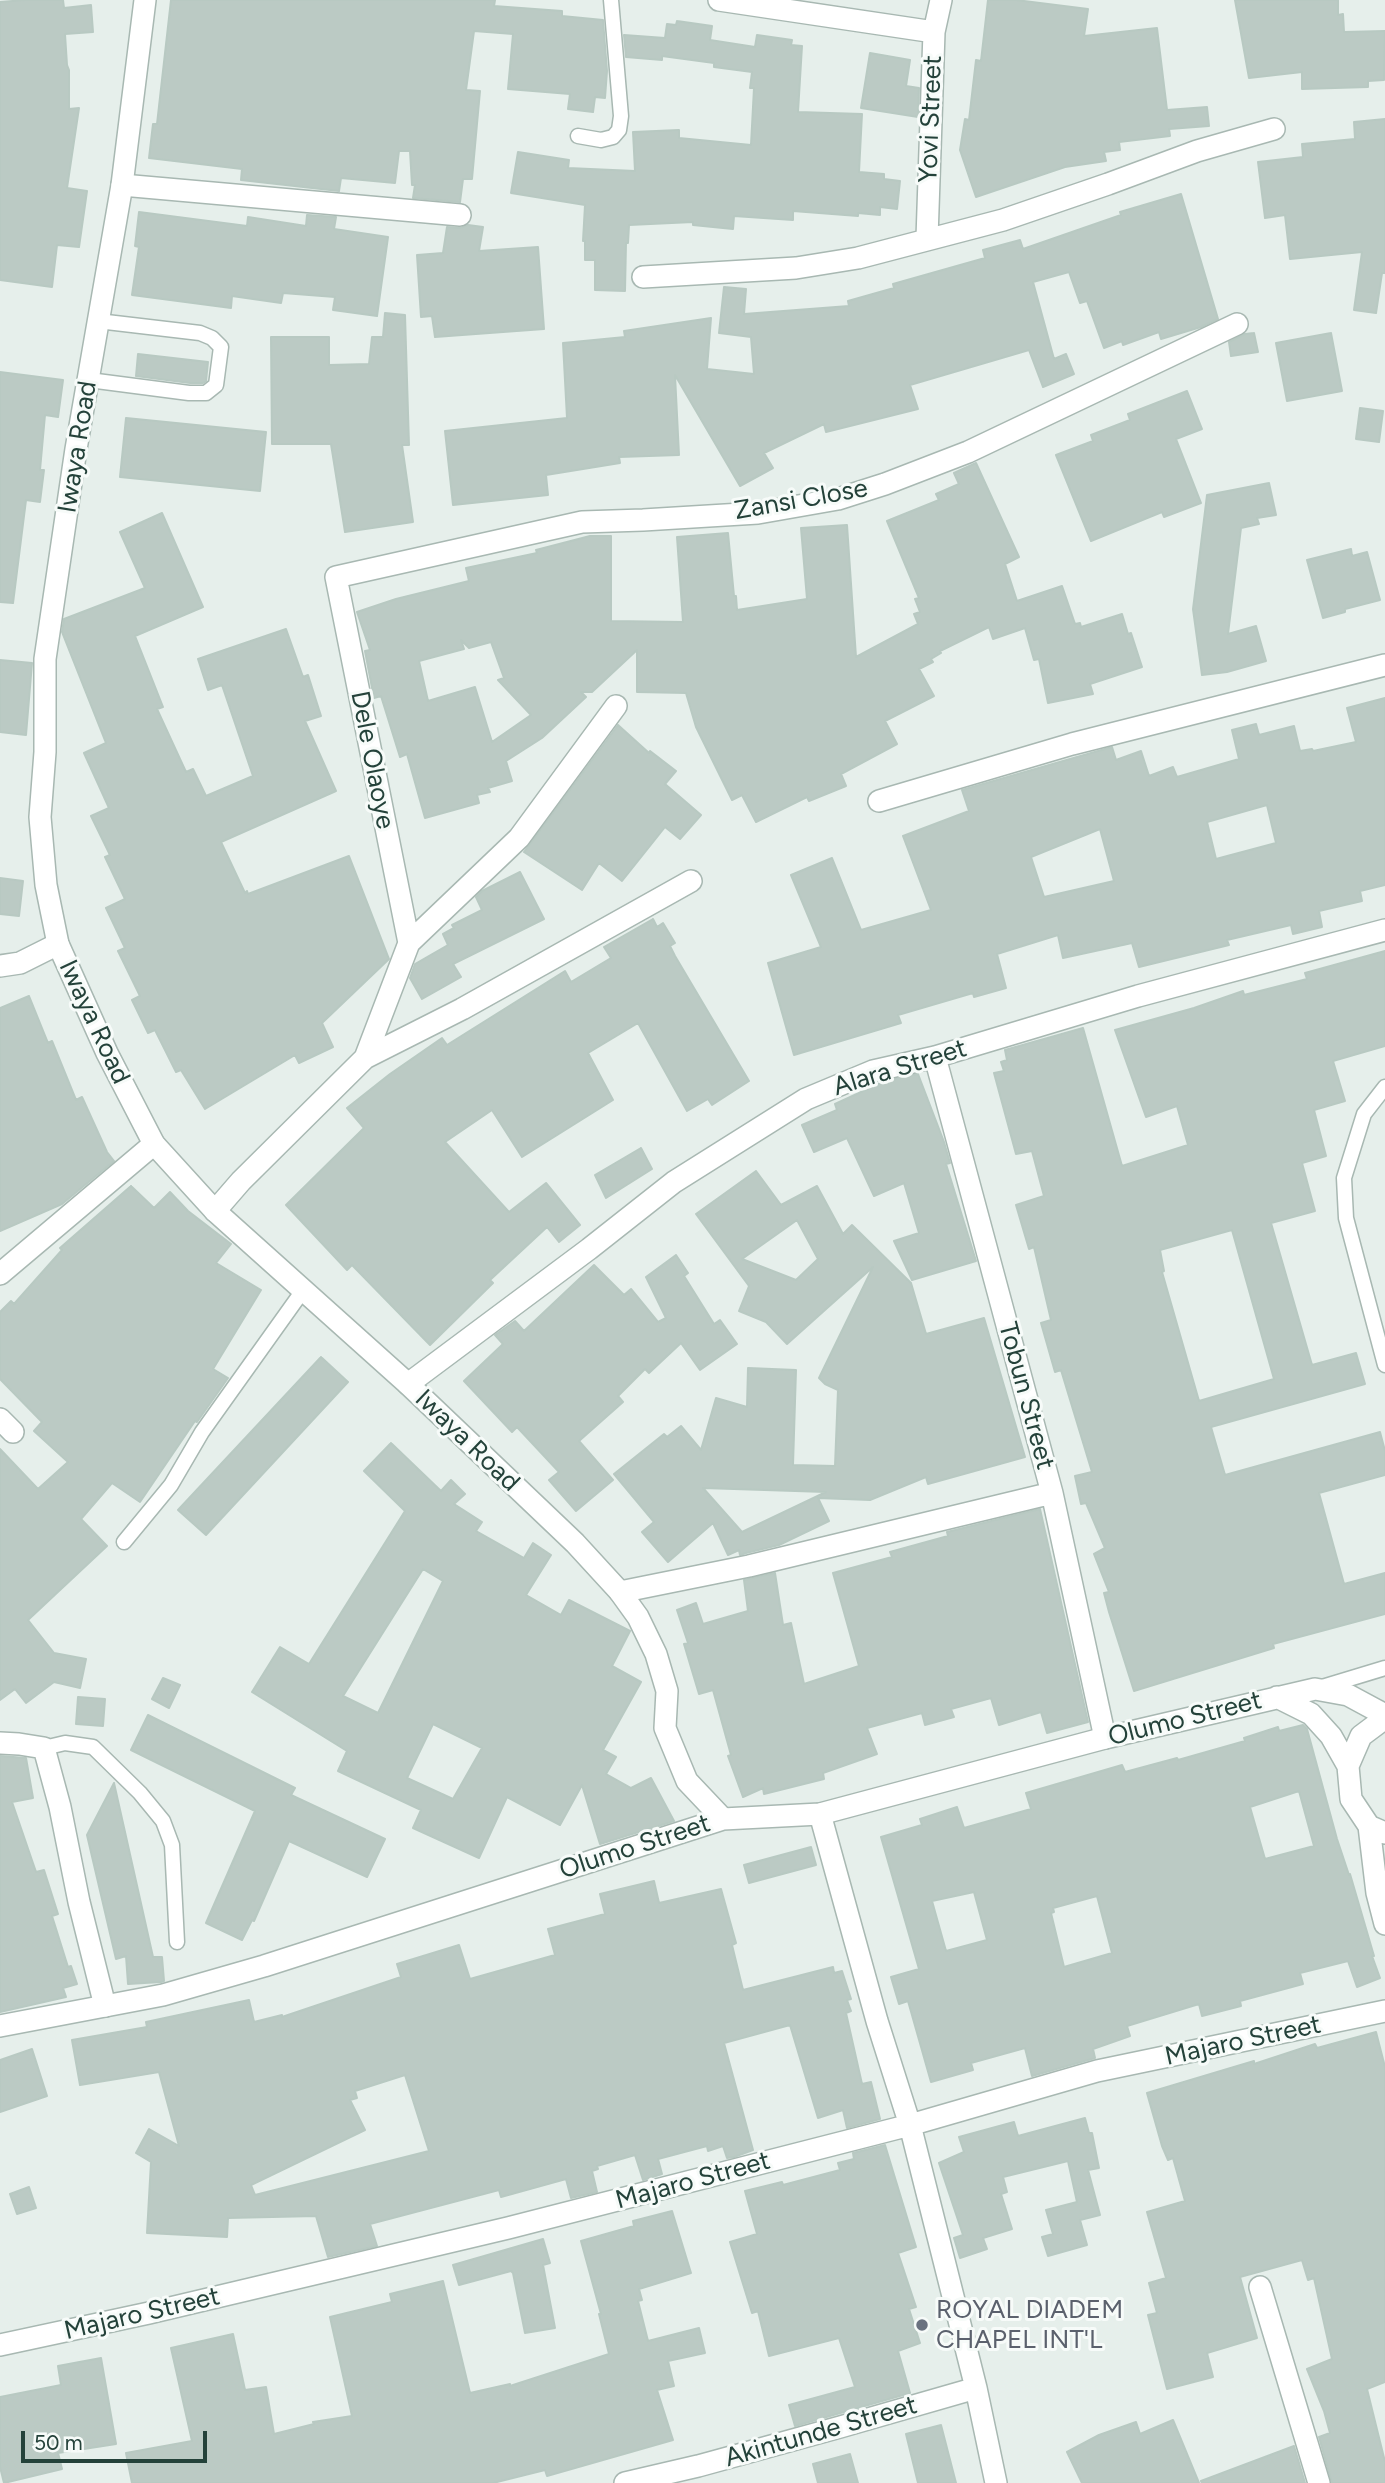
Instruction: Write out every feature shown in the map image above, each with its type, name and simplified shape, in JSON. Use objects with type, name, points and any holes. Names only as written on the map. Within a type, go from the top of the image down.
[{"type":"street","name":"Iwaya Road","points":[[145,0],[122,185],[75,449],[45,659],[45,752],[40,817],[46,885],[58,944],[107,1053],[154,1144],[215,1211],[408,1384],[575,1543],[620,1592],[638,1616],[656,1654],[667,1691],[665,1728],[687,1781],[723,1819]]},
{"type":"street","points":[[719,0],[934,32]]},
{"type":"street","name":"Yovi Street","points":[[926,238],[934,32],[940,0]]},
{"type":"street","points":[[643,277],[796,268],[858,258],[926,238],[1003,220],[1197,150],[1274,130]]},
{"type":"street","points":[[122,185],[460,215]]},
{"type":"street","name":"Zansi Close","points":[[336,576],[582,522],[758,513],[838,499],[968,452],[1237,324]]},
{"type":"street","name":"Dele Olaoye","points":[[336,576],[409,943]]},
{"type":"street","points":[[879,801],[1072,744],[1385,665]]},
{"type":"street","points":[[365,1058],[409,943],[519,838],[616,706]]},
{"type":"street","points":[[215,1211],[241,1181],[365,1058],[462,1009],[691,881]]},
{"type":"street","name":"Alara Street","points":[[408,1384],[589,1250],[674,1182],[806,1099],[873,1071],[1385,930]]},
{"type":"street","points":[[0,967],[20,963],[58,944]]},
{"type":"street","name":"Tobun Street","points":[[935,1056],[1052,1493],[1105,1738]]},
{"type":"street","points":[[0,1274],[154,1144]]},
{"type":"street","points":[[620,1592],[749,1566],[1052,1493]]},
{"type":"street","points":[[1315,1689],[1348,1695],[1385,1716],[1361,1736],[1348,1766]]},
{"type":"street","name":"Olumo Street","points":[[0,2026],[163,1995],[264,1966],[723,1819],[820,1814],[1105,1738],[1315,1689]]},
{"type":"street","points":[[1277,1697],[1311,1714],[1331,1736],[1348,1766],[1350,1799],[1377,1830],[1377,1893],[1385,1924]]},
{"type":"street","points":[[0,1743],[44,1748],[105,2006]]},
{"type":"street","points":[[820,1814],[877,2021],[910,2124],[976,2388],[996,2483]]},
{"type":"street","name":"Majaro Street","points":[[0,2345],[483,2235],[910,2124],[1097,2071],[1385,2011]]},
{"type":"street","points":[[1260,2287],[1320,2483]]},
{"type":"street","name":"Akintunde Street","points":[[625,2483],[840,2427],[976,2388]]},
{"type":"lane","points":[[578,136],[601,140],[613,137],[619,130],[621,116],[611,0]]},
{"type":"lane","points":[[89,380],[189,393],[206,393],[216,385],[221,347],[212,338],[201,333],[97,321]]},
{"type":"lane","points":[[1385,1087],[1364,1114],[1345,1178],[1346,1218],[1385,1365]]},
{"type":"lane","points":[[124,1542],[171,1485],[202,1432],[304,1289]]},
{"type":"lane","points":[[1315,1689],[1385,1668]]},
{"type":"lane","points":[[44,1748],[65,1743],[93,1747],[140,1793],[163,1821],[172,1845],[177,1942]]},
{"type":"building","points":[[63,0],[64,8],[91,5],[93,32],[65,34],[69,109],[79,108],[67,188],[87,191],[79,247],[57,245],[52,287],[0,280],[0,2]]},
{"type":"building","points":[[171,0],[495,0],[494,6],[562,11],[562,16],[603,20],[607,71],[605,98],[595,97],[593,112],[568,109],[570,94],[508,89],[513,34],[474,31],[466,90],[480,91],[472,179],[463,179],[460,202],[413,198],[415,185],[412,185],[410,151],[399,151],[395,183],[341,178],[339,191],[241,180],[242,169],[149,158],[153,124],[157,124]]},
{"type":"building","points":[[988,0],[1016,0],[1088,9],[1084,36],[1157,28],[1167,110],[1207,107],[1209,126],[1169,129],[1170,136],[1119,142],[1120,150],[1104,152],[1106,161],[1065,167],[976,197],[960,150],[965,119],[969,120],[976,60],[981,61]]},
{"type":"building","points":[[1235,0],[1338,0],[1338,15],[1343,14],[1344,32],[1385,31],[1384,80],[1368,81],[1368,87],[1302,89],[1302,72],[1249,78]]},
{"type":"building","points":[[677,21],[712,26],[710,40],[755,47],[757,35],[792,40],[791,45],[802,46],[798,112],[862,114],[859,172],[884,174],[884,179],[900,181],[897,209],[880,207],[880,215],[858,213],[858,216],[793,211],[793,220],[734,216],[733,229],[693,225],[693,222],[629,225],[625,291],[595,290],[595,260],[585,260],[585,205],[511,193],[518,152],[569,160],[568,168],[635,171],[633,132],[679,130],[679,138],[751,145],[754,88],[750,88],[752,72],[714,67],[714,63],[662,56],[662,60],[626,57],[624,35],[665,38],[667,24],[676,25]]},
{"type":"building","points":[[870,53],[910,60],[906,86],[919,88],[918,117],[861,108]]},
{"type":"building","points":[[1385,119],[1385,273],[1382,273],[1376,313],[1354,310],[1362,252],[1290,259],[1285,215],[1265,218],[1258,162],[1303,157],[1302,144],[1355,139],[1354,122]]},
{"type":"building","points":[[1181,194],[1218,319],[1201,327],[1161,339],[1159,332],[1123,345],[1122,341],[1104,348],[1087,301],[1080,303],[1069,272],[1033,282],[1054,359],[1066,354],[1074,374],[1043,387],[1029,350],[910,385],[918,409],[826,432],[824,424],[764,453],[773,468],[740,486],[675,375],[679,455],[619,457],[620,463],[546,475],[548,495],[453,505],[445,431],[567,418],[563,343],[625,337],[624,331],[711,318],[707,369],[754,374],[751,337],[719,333],[724,287],[746,289],[744,314],[849,306],[848,301],[894,288],[893,284],[985,258],[983,250],[1020,240],[1023,249],[1121,215],[1120,212]]},
{"type":"building","points":[[139,212],[247,226],[248,217],[306,226],[307,215],[336,217],[334,229],[388,237],[377,316],[333,310],[335,297],[283,293],[281,303],[232,296],[231,308],[132,295],[139,247],[135,246]]},
{"type":"building","points":[[468,225],[483,227],[479,251],[538,247],[544,329],[435,337],[432,316],[421,317],[417,255],[443,253],[447,227],[460,228]]},
{"type":"building","points":[[385,313],[405,315],[409,445],[402,445],[413,522],[345,532],[331,444],[272,444],[271,337],[329,337],[329,365],[369,364],[372,337],[383,337]]},
{"type":"building","points":[[1254,333],[1258,352],[1231,356],[1229,342],[1245,334]]},
{"type":"building","points":[[1331,333],[1342,391],[1287,401],[1276,343]]},
{"type":"building","points":[[138,354],[208,362],[206,381],[190,383],[136,376]]},
{"type":"building","points":[[0,372],[63,380],[58,417],[45,415],[40,470],[44,470],[40,502],[26,500],[13,603],[0,602]]},
{"type":"building","points":[[1187,391],[1202,429],[1176,439],[1201,503],[1164,517],[1162,512],[1091,541],[1056,455],[1093,441],[1091,435],[1130,420],[1128,414]]},
{"type":"building","points":[[1360,408],[1383,411],[1379,442],[1356,439]]},
{"type":"building","points":[[126,418],[266,432],[260,491],[120,477]]},
{"type":"building","points":[[976,463],[1019,557],[1005,564],[1017,601],[1062,586],[1075,624],[1080,623],[1081,627],[1122,614],[1142,667],[1090,684],[1093,694],[1048,703],[1039,659],[1034,660],[1025,628],[993,639],[989,627],[940,651],[941,653],[931,659],[933,662],[919,669],[934,696],[885,721],[897,744],[841,774],[846,786],[809,801],[807,797],[756,822],[742,795],[732,800],[696,727],[686,693],[637,692],[637,650],[592,692],[581,692],[586,697],[542,738],[506,761],[512,781],[488,788],[490,792],[477,795],[479,803],[425,818],[407,754],[400,757],[381,696],[374,698],[365,651],[370,650],[357,612],[396,599],[469,581],[466,568],[537,553],[536,550],[590,536],[611,536],[611,621],[683,622],[677,537],[728,533],[737,610],[807,599],[801,528],[847,525],[856,657],[918,624],[914,614],[920,612],[915,599],[919,598],[887,521],[939,500],[936,494],[959,484],[954,473]],"holes":[[[461,640],[469,648],[491,642],[504,678],[498,680],[531,715],[492,742],[475,687],[428,701],[419,661],[464,649]]]},
{"type":"building","points":[[1269,483],[1276,515],[1257,518],[1259,524],[1241,528],[1228,634],[1256,626],[1266,661],[1227,672],[1202,675],[1193,609],[1207,495]]},
{"type":"building","points":[[162,513],[203,607],[135,636],[163,707],[157,709],[186,772],[193,769],[206,796],[253,776],[222,685],[208,690],[198,659],[286,629],[303,677],[308,675],[321,716],[305,721],[336,791],[221,842],[245,893],[349,856],[389,959],[322,1023],[333,1047],[299,1063],[295,1055],[205,1109],[181,1070],[176,1072],[155,1030],[148,1033],[132,1000],[140,996],[118,951],[125,948],[106,908],[125,899],[105,857],[110,855],[91,816],[109,808],[84,753],[106,743],[62,632],[64,619],[145,588],[120,532]]},
{"type":"building","points":[[1351,549],[1352,556],[1367,552],[1380,600],[1323,618],[1307,560]]},
{"type":"building","points":[[0,660],[32,663],[26,735],[0,732]]},
{"type":"building","points":[[1385,698],[1385,885],[1360,891],[1362,901],[1319,911],[1322,927],[1293,934],[1291,925],[1227,940],[1229,945],[1139,967],[1132,943],[1063,958],[1058,935],[997,954],[1006,988],[974,997],[973,993],[898,1015],[901,1023],[794,1055],[768,963],[821,947],[791,875],[832,858],[861,930],[931,910],[903,836],[969,811],[962,790],[1112,747],[1116,760],[1141,751],[1149,776],[1173,767],[1177,777],[1239,759],[1232,730],[1256,724],[1259,735],[1294,726],[1300,751],[1356,742],[1347,708]],"holes":[[[1267,805],[1276,843],[1216,859],[1207,822]],[[1100,829],[1114,881],[1044,897],[1031,857]]]},
{"type":"building","points":[[618,725],[649,753],[650,751],[676,771],[665,784],[701,815],[680,839],[665,827],[622,881],[599,863],[582,890],[524,852]]},
{"type":"building","points":[[520,872],[544,919],[453,964],[461,977],[422,999],[410,978],[415,964],[448,945],[443,934],[454,928],[452,925],[482,910],[476,897],[482,891]]},
{"type":"building","points":[[0,878],[23,881],[19,916],[0,914]]},
{"type":"building","points":[[653,919],[657,927],[663,923],[675,943],[670,946],[675,956],[749,1081],[712,1105],[708,1099],[687,1111],[638,1023],[588,1053],[613,1100],[522,1157],[492,1110],[445,1142],[509,1212],[546,1183],[580,1225],[559,1242],[547,1227],[490,1280],[493,1283],[430,1345],[352,1265],[347,1270],[286,1205],[364,1128],[347,1108],[390,1074],[442,1038],[447,1045],[565,971],[571,982],[611,958],[604,947]]},
{"type":"building","points":[[1385,951],[1385,1046],[1333,1061],[1345,1101],[1314,1110],[1326,1156],[1302,1163],[1315,1211],[1271,1223],[1312,1365],[1356,1353],[1365,1384],[1211,1427],[1225,1475],[1380,1432],[1385,1451],[1385,1475],[1319,1493],[1344,1584],[1385,1573],[1385,1614],[1273,1644],[1274,1648],[1134,1691],[1104,1593],[1109,1592],[1094,1554],[1105,1548],[1086,1503],[1081,1504],[1075,1476],[1092,1472],[1061,1370],[1055,1372],[1041,1323],[1051,1320],[1034,1247],[1029,1249],[1016,1205],[1044,1196],[1032,1151],[1016,1154],[994,1073],[1004,1071],[1001,1062],[1007,1060],[1005,1050],[1083,1028],[1122,1166],[1188,1145],[1177,1106],[1146,1117],[1115,1030],[1243,991],[1244,995],[1307,979],[1305,973]],"holes":[[[1232,1230],[1274,1379],[1199,1401],[1162,1272],[1160,1250]]]},
{"type":"building","points":[[29,996],[48,1043],[52,1041],[76,1100],[82,1097],[107,1152],[114,1161],[62,1204],[0,1231],[0,1008]]},
{"type":"building","points":[[918,1074],[944,1142],[950,1163],[946,1164],[976,1261],[912,1280],[894,1241],[919,1233],[904,1183],[874,1196],[847,1138],[814,1152],[802,1125],[837,1110],[835,1104],[883,1082]]},
{"type":"building","points":[[641,1148],[652,1169],[606,1198],[595,1175]]},
{"type":"building","points":[[756,1171],[781,1205],[817,1186],[843,1234],[852,1225],[911,1283],[926,1334],[984,1318],[1025,1457],[928,1484],[926,1477],[870,1500],[818,1498],[829,1521],[779,1545],[740,1555],[739,1550],[728,1555],[713,1523],[668,1562],[642,1532],[654,1522],[614,1474],[664,1434],[667,1437],[681,1426],[701,1450],[716,1398],[747,1407],[748,1368],[796,1370],[793,1465],[835,1466],[838,1390],[819,1378],[873,1267],[787,1344],[766,1322],[739,1311],[749,1286],[696,1214]],"holes":[[[797,1220],[818,1259],[796,1280],[742,1259]],[[703,1488],[826,1492],[742,1532]]]},
{"type":"building","points":[[131,1186],[154,1208],[170,1192],[188,1211],[231,1244],[216,1263],[261,1290],[213,1369],[228,1378],[197,1422],[195,1421],[140,1502],[112,1483],[81,1519],[107,1546],[28,1620],[54,1653],[86,1659],[80,1688],[54,1682],[26,1703],[15,1689],[0,1700],[0,1449],[38,1489],[68,1462],[34,1431],[42,1422],[0,1379],[0,1312],[11,1301],[14,1304],[62,1250],[60,1248]]},
{"type":"building","points":[[676,1255],[688,1273],[684,1276],[714,1324],[720,1320],[737,1344],[700,1370],[681,1343],[649,1373],[645,1369],[618,1396],[623,1402],[579,1441],[613,1480],[576,1511],[549,1480],[559,1472],[517,1427],[512,1432],[464,1381],[503,1344],[495,1335],[515,1321],[524,1331],[594,1265],[624,1295],[631,1289],[658,1322],[666,1318],[646,1277]]},
{"type":"building","points":[[321,1357],[348,1382],[206,1535],[178,1510]]},
{"type":"building","points":[[391,1443],[441,1491],[451,1480],[465,1494],[454,1504],[482,1522],[476,1531],[524,1558],[533,1543],[551,1555],[526,1595],[561,1615],[569,1600],[630,1631],[612,1666],[641,1682],[603,1750],[616,1757],[606,1774],[631,1788],[651,1778],[674,1821],[600,1844],[582,1785],[560,1825],[507,1797],[479,1858],[413,1828],[421,1810],[338,1771],[347,1751],[252,1692],[280,1647],[309,1664],[405,1511],[364,1471]],"holes":[[[423,1569],[443,1581],[378,1713],[343,1696]],[[433,1724],[482,1748],[453,1799],[407,1778]]]},
{"type":"building","points":[[1040,1509],[1088,1722],[1047,1733],[1041,1712],[999,1725],[991,1698],[951,1709],[954,1717],[925,1725],[922,1713],[867,1728],[877,1754],[823,1773],[824,1779],[764,1794],[763,1788],[743,1797],[728,1756],[731,1755],[713,1690],[699,1694],[684,1644],[688,1643],[677,1610],[696,1603],[703,1624],[748,1611],[744,1580],[775,1573],[783,1625],[791,1623],[804,1684],[859,1666],[833,1573],[892,1557],[890,1552],[948,1536],[947,1532]]},
{"type":"building","points":[[163,1678],[180,1685],[169,1708],[152,1699]]},
{"type":"building","points":[[78,1697],[105,1699],[103,1726],[76,1724]]},
{"type":"building","points":[[148,1715],[295,1788],[291,1795],[385,1839],[367,1877],[289,1841],[254,1921],[252,1920],[242,1940],[206,1923],[255,1811],[131,1750]]},
{"type":"building","points":[[1303,1725],[1307,1729],[1337,1839],[1380,1978],[1357,1987],[1348,1961],[1300,1973],[1303,1984],[1240,2001],[1241,2006],[1202,2016],[1199,2004],[1127,2026],[1130,2036],[1093,2049],[1095,2058],[1032,2076],[1025,2048],[971,2063],[973,2070],[931,2082],[908,2001],[899,2004],[891,1977],[919,1969],[881,1837],[922,1825],[920,1819],[957,1807],[964,1828],[1031,1809],[1026,1793],[1122,1765],[1125,1772],[1245,1741],[1244,1738],[1278,1727],[1279,1731]],"holes":[[[1299,1791],[1314,1846],[1265,1859],[1250,1807]],[[974,1892],[987,1940],[946,1951],[932,1901]],[[1097,1896],[1112,1953],[1064,1967],[1051,1913],[1054,1912],[1053,1908]]]},
{"type":"building","points":[[0,1756],[26,1758],[33,1798],[12,1802],[36,1872],[44,1870],[58,1914],[52,1916],[68,1967],[71,1966],[77,1984],[63,1988],[66,1997],[0,2012]]},
{"type":"building","points":[[114,1783],[153,1957],[162,1957],[164,1981],[161,1982],[128,1984],[126,1956],[116,1959],[87,1835]]},
{"type":"building","points":[[811,1847],[816,1865],[749,1883],[744,1865]]},
{"type":"building","points":[[654,1881],[659,1903],[721,1889],[736,1943],[732,1945],[743,1990],[833,1967],[834,1973],[842,1971],[851,1999],[847,2000],[851,2011],[846,2013],[862,2084],[871,2082],[880,2119],[847,2128],[843,2110],[818,2118],[790,2025],[724,2043],[753,2150],[734,2157],[727,2158],[723,2146],[708,2151],[707,2146],[658,2159],[662,2174],[643,2180],[635,2155],[597,2166],[598,2169],[592,2171],[597,2192],[571,2198],[566,2179],[501,2197],[499,2190],[370,2224],[377,2246],[328,2257],[316,2216],[228,2218],[227,2237],[147,2233],[151,2162],[136,2153],[149,2129],[179,2146],[159,2072],[80,2085],[72,2040],[147,2027],[146,2022],[249,2000],[254,2022],[282,2017],[401,1977],[397,1964],[459,1945],[470,1979],[555,1955],[548,1929],[605,1914],[600,1894]],"holes":[[[405,2075],[429,2151],[255,2195],[251,2185],[365,2130],[350,2100],[357,2098],[355,2091]]]},
{"type":"building","points":[[1376,2032],[1385,2067],[1385,2382],[1367,2389],[1385,2462],[1385,2483],[1332,2483],[1319,2437],[1330,2433],[1307,2369],[1332,2359],[1314,2278],[1308,2280],[1302,2260],[1240,2277],[1257,2338],[1207,2353],[1213,2377],[1167,2389],[1148,2315],[1157,2313],[1149,2283],[1166,2278],[1147,2212],[1185,2201],[1173,2158],[1168,2160],[1162,2146],[1147,2093],[1254,2061],[1254,2064],[1315,2044],[1317,2048]]},
{"type":"building","points":[[32,2049],[47,2096],[0,2112],[0,2060]]},
{"type":"building","points":[[1085,2118],[1089,2133],[1092,2133],[1099,2168],[1088,2170],[1100,2215],[1080,2220],[1087,2245],[1048,2256],[1042,2237],[1053,2234],[1046,2210],[1077,2202],[1068,2161],[1003,2177],[1007,2192],[1001,2194],[1012,2229],[983,2238],[987,2249],[960,2258],[954,2238],[963,2235],[939,2163],[964,2152],[959,2137],[1014,2122],[1018,2136]]},
{"type":"building","points":[[885,2145],[916,2247],[898,2253],[916,2307],[909,2309],[920,2343],[898,2351],[910,2393],[795,2426],[789,2405],[855,2387],[839,2338],[769,2356],[758,2311],[752,2313],[730,2242],[757,2234],[745,2191],[782,2182],[783,2185],[840,2170],[838,2163],[854,2159],[853,2153]]},
{"type":"building","points":[[29,2187],[36,2208],[17,2214],[10,2194]]},
{"type":"building","points":[[672,2211],[691,2273],[639,2289],[642,2300],[638,2301],[648,2341],[699,2328],[705,2353],[668,2361],[674,2386],[657,2390],[673,2440],[547,2476],[545,2470],[493,2483],[132,2483],[126,2453],[192,2441],[171,2348],[233,2334],[245,2390],[266,2387],[274,2434],[314,2424],[313,2422],[352,2416],[330,2317],[392,2302],[390,2294],[443,2281],[470,2393],[510,2386],[609,2354],[581,2241],[634,2226],[633,2221]]},
{"type":"building","points":[[543,2239],[550,2263],[543,2265],[555,2328],[525,2333],[511,2271],[459,2285],[453,2265]]},
{"type":"building","points":[[101,2358],[116,2444],[58,2453],[62,2469],[4,2483],[0,2467],[0,2397],[61,2385],[58,2366]]},
{"type":"building","points":[[1173,2420],[1199,2483],[1082,2483],[1067,2452],[1099,2435],[1136,2422],[1140,2434]]},
{"type":"building","points":[[941,2425],[956,2483],[918,2483],[906,2434]]},
{"type":"building","points":[[1294,2446],[1305,2483],[1201,2481]]},
{"type":"building","points":[[850,2454],[858,2483],[818,2483],[813,2464]]},
{"type":"place","name":"ROYAL DIADEM CHAPEL INT'L","points":[[922,2325]]}]
